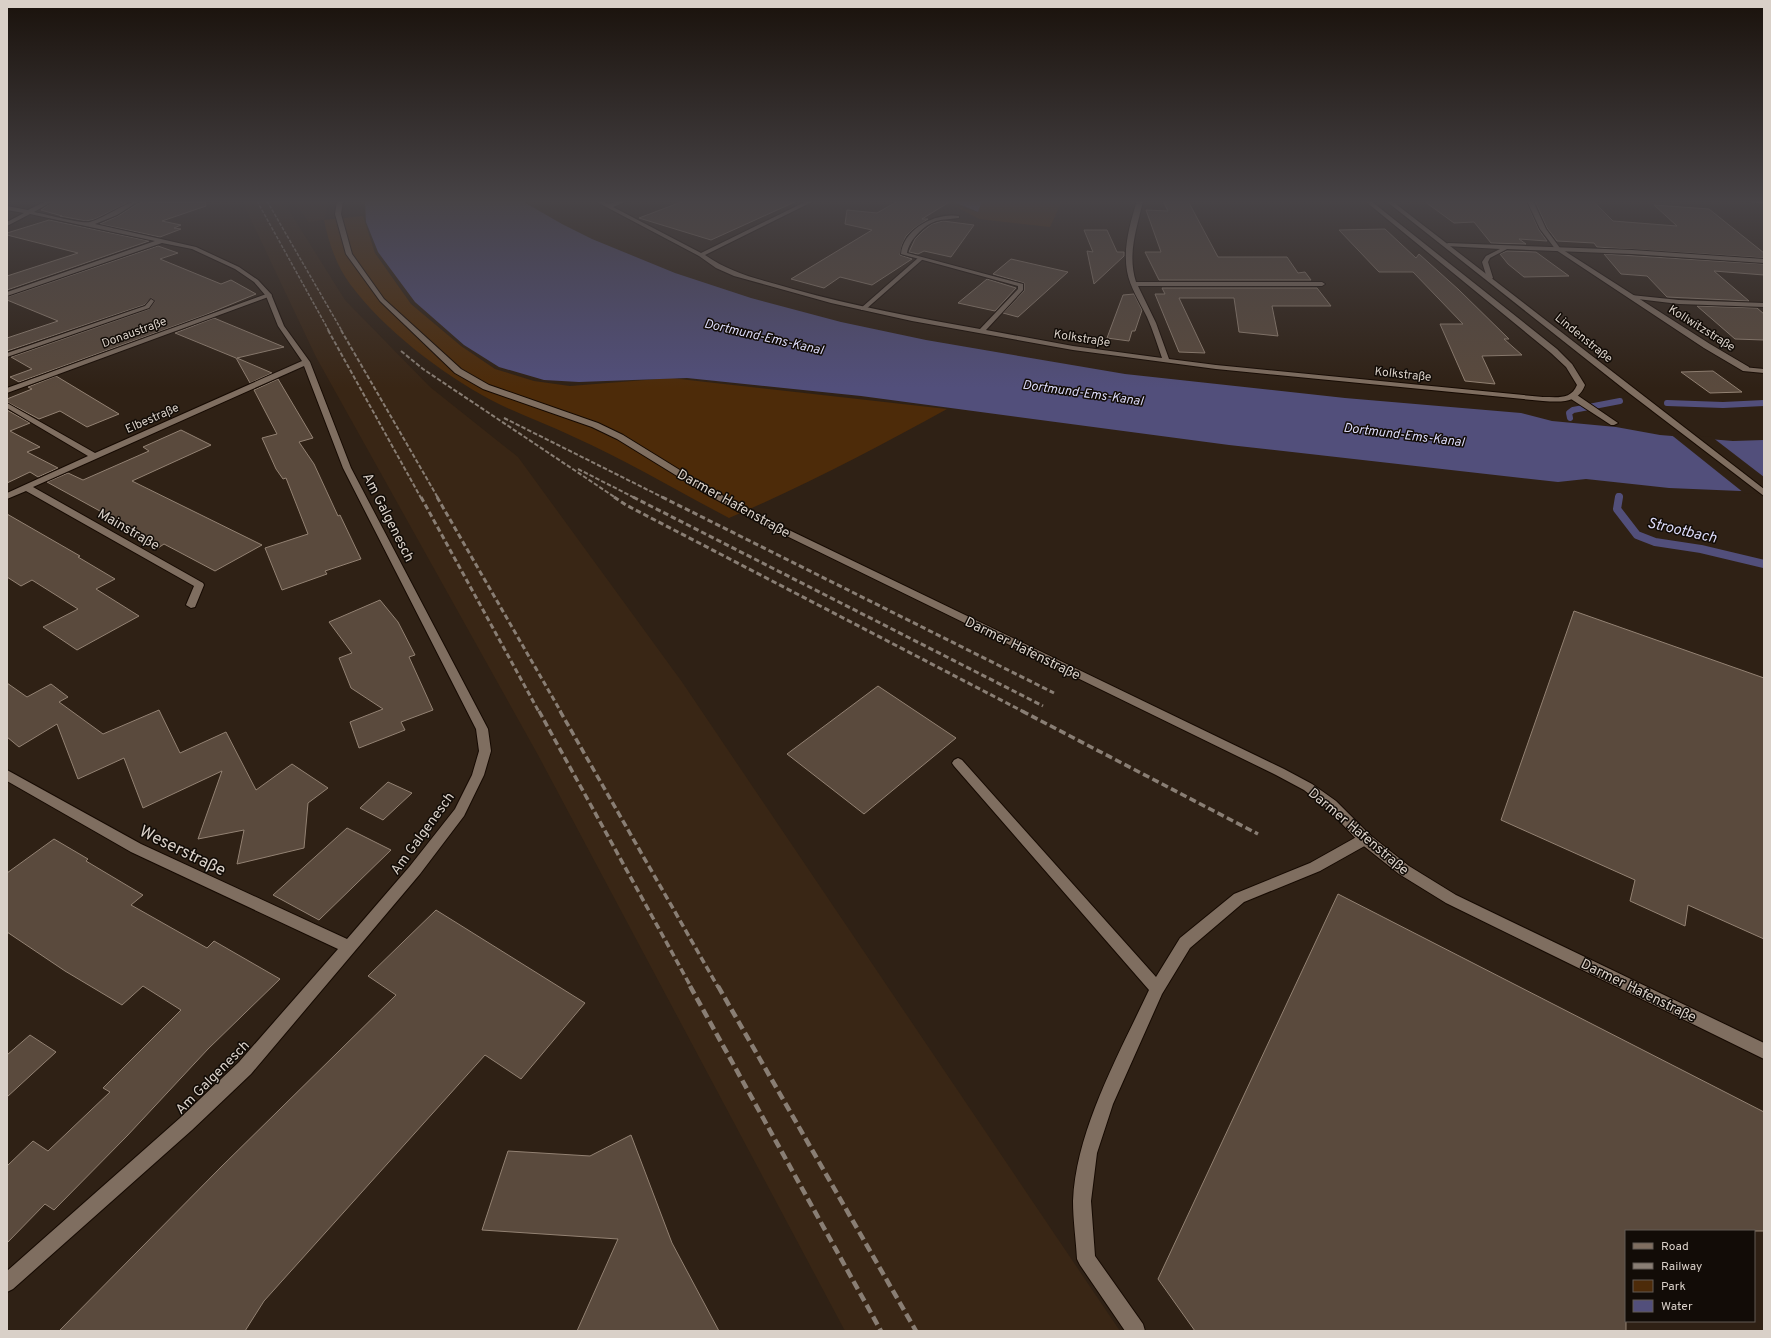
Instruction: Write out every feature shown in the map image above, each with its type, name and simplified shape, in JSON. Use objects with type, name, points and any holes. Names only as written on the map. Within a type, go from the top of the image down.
[{"type":"street","points":[[7,294],[96,263]]},
{"type":"street","name":"Am Galgenesch","points":[[7,1283],[186,1124],[245,1068],[415,870],[460,812],[478,775],[485,751],[482,729],[347,468],[306,362],[281,326],[268,295],[256,281],[225,263]]},
{"type":"street","name":"Darmer Hafenstraße","points":[[355,263],[382,300],[419,336],[458,371],[486,387],[595,425],[620,437],[706,490],[757,518],[1280,772],[1308,787],[1332,805],[1365,839],[1404,870],[1451,899],[1764,1051]]},
{"type":"street","name":"Kolkstraße","points":[[713,263],[736,275],[863,309],[980,332],[1073,348],[1216,367],[1543,399],[1574,397]]},
{"type":"street","points":[[863,309],[915,263]]},
{"type":"street","points":[[938,263],[1022,285],[1021,289],[980,332]]},
{"type":"street","points":[[1130,263],[1130,270],[1135,284],[1153,323],[1166,360]]},
{"type":"street","points":[[1445,263],[1554,351],[1569,366],[1581,385],[1579,393],[1574,397],[1614,423]]},
{"type":"street","name":"Lindenstraße","points":[[1471,263],[1764,493]]},
{"type":"street","points":[[1485,263],[1490,278]]},
{"type":"street","name":"Kollwitzstraße","points":[[1580,263],[1707,346],[1746,369],[1764,371]]},
{"type":"street","points":[[1135,284],[1322,284]]},
{"type":"street","name":"Donaustraße","points":[[7,391],[268,295]]},
{"type":"street","points":[[1631,297],[1679,302],[1764,305]]},
{"type":"street","points":[[7,355],[147,307],[151,301]]},
{"type":"street","name":"Elbestraße","points":[[7,496],[306,362]]},
{"type":"street","points":[[7,405],[95,456]]},
{"type":"street","name":"Mainstraße","points":[[26,487],[199,585],[191,605]]},
{"type":"street","points":[[958,763],[1157,989]]},
{"type":"street","name":"Weserstraße","points":[[7,775],[136,848],[349,947]]},
{"type":"street","points":[[1136,1331],[1086,1259],[1082,1202],[1089,1153],[1105,1103],[1157,989],[1185,943],[1239,898],[1315,867],[1365,839]]},
{"type":"shaded area","points":[[272,263],[322,263],[345,300],[430,387],[518,457],[682,682],[1120,1331],[845,1331],[538,755],[316,357]]},
{"type":"green space","points":[[338,263],[382,263],[411,304],[461,346],[495,369],[534,381],[570,386],[671,378],[947,409],[840,466],[729,518],[594,446],[491,400],[453,377],[414,349],[379,318],[350,284]]},
{"type":"water","name":"Dortmund-Ems-Kanal","points":[[386,263],[652,263],[675,273],[751,298],[841,322],[926,340],[1125,374],[1345,398],[1521,413],[1552,421],[1616,427],[1660,435],[1733,441],[1764,440],[1764,492],[1669,488],[1586,479],[1558,482],[1229,445],[861,396],[687,378],[579,382],[544,380],[499,367],[464,345],[415,302]]},
{"type":"pier","points":[[1669,433],[1712,437],[1764,477],[1764,494],[1744,493]]},
{"type":"building","points":[[46,263],[84,263],[7,290],[7,276]]},
{"type":"building","points":[[106,263],[171,263],[221,284],[231,280],[256,294],[205,315],[19,382],[10,377],[32,369],[11,357],[149,309],[155,301],[151,298],[144,305],[7,351],[7,338],[58,321],[7,300],[7,297]]},
{"type":"building","points":[[817,263],[905,263],[872,285],[840,277],[824,288],[791,279]]},
{"type":"building","points":[[1006,263],[1030,263],[1068,272],[1018,317],[1003,313],[1024,291],[1024,283],[993,274]]},
{"type":"building","points":[[1090,263],[1116,263],[1094,284]]},
{"type":"building","points":[[1151,263],[1291,263],[1298,273],[1305,272],[1311,280],[1159,280]]},
{"type":"building","points":[[1371,263],[1429,263],[1509,339],[1504,339],[1522,355],[1482,356],[1495,384],[1465,381],[1440,324],[1463,324],[1413,272],[1379,272]]},
{"type":"building","points":[[1552,263],[1569,276],[1524,277],[1508,264]]},
{"type":"building","points":[[1612,263],[1764,264],[1764,275],[1714,271],[1749,301],[1667,297],[1647,276],[1621,274]]},
{"type":"building","points":[[987,279],[1016,288],[995,311],[958,303]]},
{"type":"building","points":[[1162,288],[1317,288],[1331,306],[1272,306],[1278,336],[1239,332],[1234,298],[1179,298],[1205,353],[1179,352],[1155,294],[1165,294]]},
{"type":"building","points":[[1134,294],[1142,310],[1135,331],[1132,331],[1129,341],[1107,338],[1123,295]]},
{"type":"building","points":[[1697,306],[1757,308],[1764,314],[1764,340],[1735,339]]},
{"type":"building","points":[[214,318],[284,347],[237,358],[272,373],[250,383],[236,358],[175,333]]},
{"type":"building","points":[[1713,371],[1742,392],[1710,393],[1681,372]]},
{"type":"building","points":[[56,376],[119,414],[87,427],[60,411],[39,419],[7,402],[7,399],[32,389],[28,387]]},
{"type":"building","points":[[278,379],[313,438],[299,442],[314,464],[338,516],[340,515],[361,559],[325,571],[327,574],[282,590],[265,548],[308,534],[286,478],[283,479],[276,469],[262,438],[277,434],[254,390]]},
{"type":"building","points":[[7,410],[30,423],[10,431],[40,447],[27,452],[58,468],[38,477],[30,472],[7,483]]},
{"type":"building","points":[[181,430],[211,445],[132,481],[262,545],[215,571],[164,544],[158,548],[136,535],[140,533],[47,482],[68,473],[83,480],[149,451],[143,447]]},
{"type":"building","points":[[7,514],[80,556],[78,557],[115,579],[96,589],[139,616],[77,650],[43,627],[78,609],[32,580],[21,586],[7,577]]},
{"type":"building","points":[[380,600],[398,622],[415,655],[409,657],[433,710],[401,722],[405,730],[359,748],[350,722],[383,709],[351,688],[339,658],[352,653],[329,622]]},
{"type":"building","points":[[1574,611],[1764,678],[1764,939],[1688,905],[1685,926],[1630,901],[1635,880],[1501,820]]},
{"type":"building","points":[[7,683],[27,697],[51,684],[68,697],[59,702],[103,734],[159,710],[180,753],[226,732],[256,790],[292,764],[328,788],[308,803],[304,848],[237,864],[244,830],[198,839],[222,771],[143,808],[124,758],[78,779],[57,724],[19,747],[7,737]]},
{"type":"building","points":[[878,686],[956,738],[864,814],[787,754]]},
{"type":"building","points":[[388,782],[412,793],[383,820],[360,808]]},
{"type":"building","points":[[347,828],[391,850],[319,920],[273,895]]},
{"type":"building","points":[[54,839],[88,859],[86,861],[143,895],[131,905],[207,948],[214,941],[280,979],[208,1049],[127,1136],[54,1210],[45,1204],[7,1243],[7,1166],[33,1141],[48,1151],[110,1092],[103,1088],[181,1010],[143,986],[122,1005],[65,971],[7,932],[7,873]]},
{"type":"building","points":[[1338,894],[1764,1112],[1764,1231],[1625,1230],[1626,1331],[1195,1331],[1158,1279]]},
{"type":"building","points":[[436,910],[585,1003],[521,1079],[485,1055],[264,1301],[245,1331],[59,1331],[221,1167],[396,995],[368,976]]},
{"type":"building","points":[[30,1035],[56,1052],[7,1097],[7,1055]]},
{"type":"building","points":[[631,1135],[672,1243],[719,1331],[577,1331],[618,1239],[482,1230],[508,1151],[590,1156]]},
{"type":"waterway","name":"Strootbach","points":[[1570,418],[1569,413],[1573,410],[1620,401]]},
{"type":"waterway","name":"Strootbach","points":[[1667,403],[1723,405],[1764,403]]},
{"type":"waterway","name":"Strootbach","points":[[1619,497],[1617,509],[1637,535],[1655,542],[1701,549],[1764,564]]},
{"type":"railway","points":[[292,263],[329,331]]},
{"type":"railway","points":[[303,263],[342,331]]},
{"type":"railway","points":[[328,330],[421,498]]},
{"type":"railway","points":[[341,330],[438,498]]},
{"type":"railway","points":[[401,351],[423,369],[616,498]]},
{"type":"railway","points":[[504,418],[1054,693]]},
{"type":"railway","points":[[578,469],[635,498]]},
{"type":"railway","points":[[421,497],[539,712]]},
{"type":"railway","points":[[437,497],[561,712]]},
{"type":"railway","points":[[614,497],[626,505],[1024,712]]},
{"type":"railway","points":[[633,497],[1043,706]]},
{"type":"railway","points":[[539,711],[691,987]]},
{"type":"railway","points":[[560,711],[718,987]]},
{"type":"railway","points":[[1022,711],[1258,834]]},
{"type":"railway","points":[[690,986],[881,1331]]},
{"type":"railway","points":[[718,986],[916,1331]]}]
